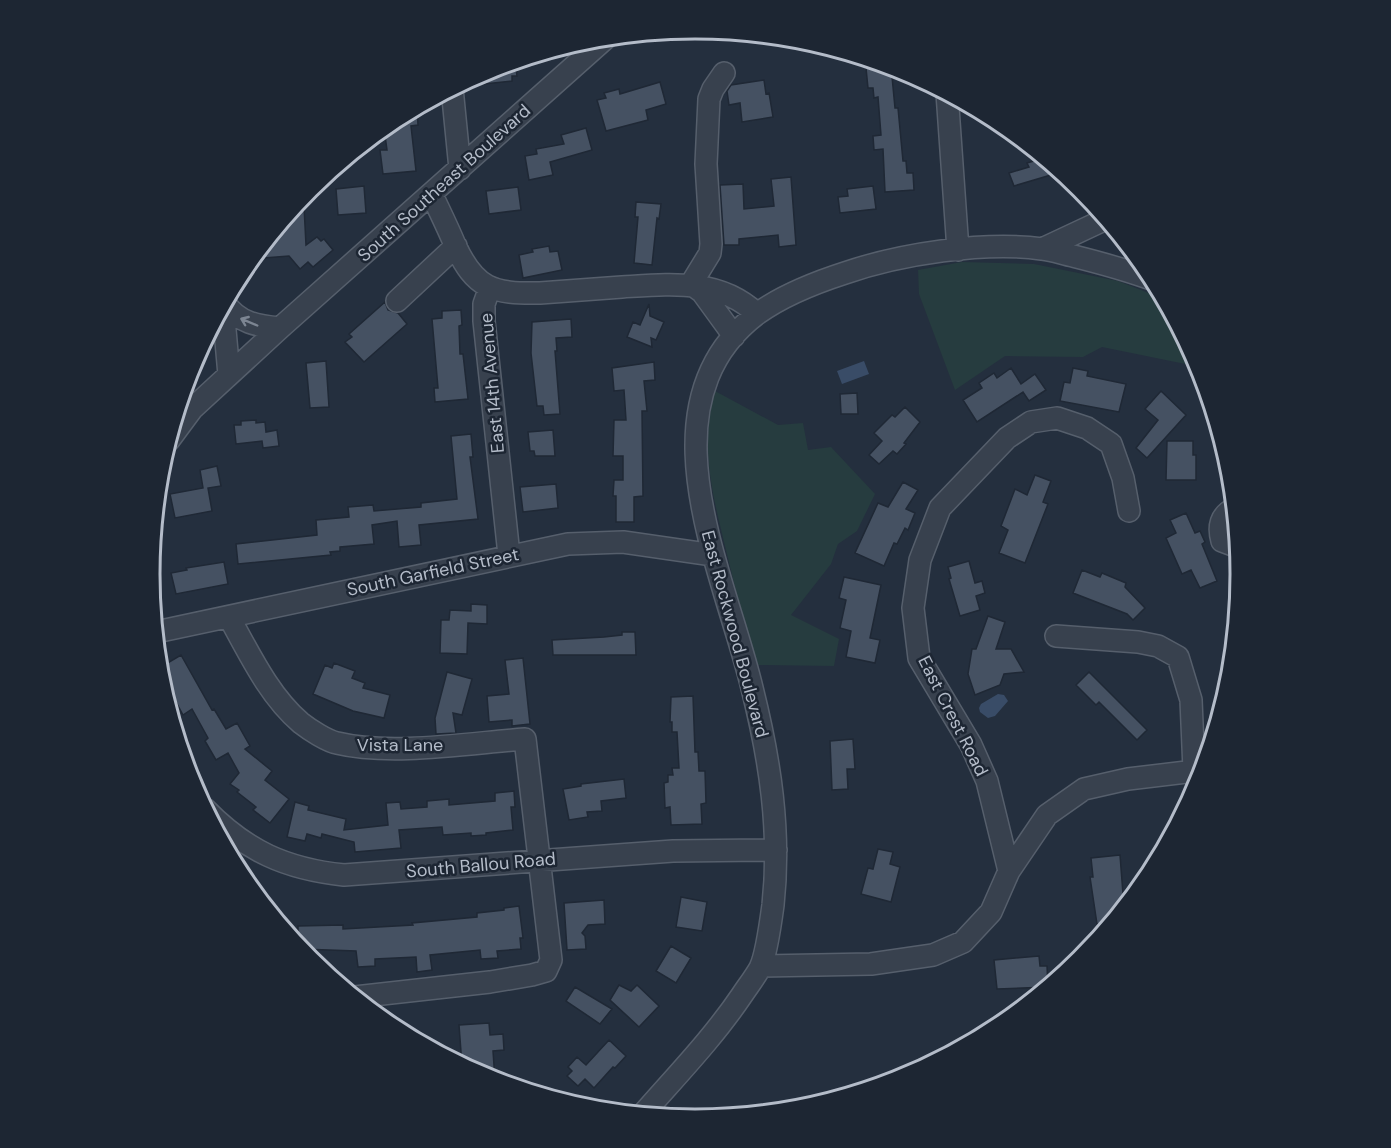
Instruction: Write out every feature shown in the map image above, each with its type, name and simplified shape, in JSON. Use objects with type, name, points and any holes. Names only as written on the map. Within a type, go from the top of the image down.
[{"type":"street","name":"South Southeast Boulevard","points":[[184,420],[192,409],[280,328],[594,49]]},
{"type":"street","points":[[690,284],[710,253],[706,164],[709,99],[724,73]]},
{"type":"street","points":[[453,97],[460,169]]},
{"type":"street","points":[[948,103],[958,250]]},
{"type":"street","name":"East 14th Avenue","points":[[432,195],[469,271],[479,281],[490,287],[484,304],[484,321],[508,555]]},
{"type":"street","points":[[1042,249],[1099,222]]},
{"type":"street","points":[[398,301],[456,246]]},
{"type":"street","points":[[1042,249],[1138,274]]},
{"type":"street","name":"East Rockwood Boulevard","points":[[649,1107],[721,1026],[761,966],[773,906],[776,850],[774,800],[754,697],[713,555],[703,510],[698,472],[697,418],[708,374],[734,336],[757,314],[796,292],[849,272],[902,258],[958,250],[1042,249]]},
{"type":"street","points":[[490,287],[509,292],[528,293],[672,283],[690,284],[722,293],[746,305],[757,314]]},
{"type":"street","points":[[690,284],[702,292],[734,336]]},
{"type":"street","points":[[230,311],[242,320],[258,326],[280,328]]},
{"type":"street","points":[[225,319],[229,375]]},
{"type":"street","name":"East Crest Road","points":[[1009,871],[987,781],[971,746],[920,658],[914,608],[920,560],[940,508],[1007,438],[1031,422],[1057,418],[1087,428],[1111,444],[1123,478],[1129,511]]},
{"type":"street","points":[[1227,512],[1222,518],[1220,534],[1222,541],[1229,544]]},
{"type":"street","name":"South Garfield Street","points":[[164,630],[568,544],[623,542],[713,555]]},
{"type":"street","name":"Vista Lane","points":[[229,617],[266,683],[302,723],[335,743],[380,748],[525,738],[540,860]]},
{"type":"street","points":[[1056,636],[1138,642],[1158,646],[1178,657],[1191,700],[1198,758]]},
{"type":"street","points":[[761,966],[871,964],[933,955],[963,942],[992,912],[1009,871],[1047,815],[1084,789],[1128,779],[1193,771]]},
{"type":"street","name":"South Ballou Road","points":[[225,829],[261,854],[313,872],[344,875],[673,851],[776,850]]},
{"type":"street","points":[[367,996],[490,982],[546,971],[551,960],[540,860]]},
{"type":"green space","points":[[962,262],[1034,264],[1118,281],[1151,294],[1188,365],[1102,347],[1083,357],[1005,356],[955,390],[919,294],[918,270]]},
{"type":"green space","points":[[715,391],[778,425],[803,423],[808,450],[831,447],[875,494],[857,531],[838,544],[831,564],[791,615],[839,639],[834,666],[756,665],[721,530],[710,471],[708,431]]},
{"type":"water","points":[[864,361],[869,374],[842,384],[837,371]]},
{"type":"water","points":[[998,694],[1004,695],[1008,701],[995,716],[988,718],[980,712],[979,708],[981,704]]},
{"type":"building","points":[[866,67],[892,77],[895,108],[898,108],[903,161],[906,161],[907,173],[913,173],[914,190],[885,192],[883,149],[874,150],[873,136],[881,135],[878,97],[874,98],[873,88],[868,88]]},
{"type":"building","points":[[516,70],[517,76],[512,76],[512,81],[484,84]]},
{"type":"building","points":[[764,80],[773,117],[742,122],[740,103],[729,105],[727,91],[731,85]]},
{"type":"building","points":[[660,82],[666,104],[646,110],[648,120],[606,131],[597,100],[606,98],[604,93],[619,89],[620,94]]},
{"type":"building","points":[[418,117],[418,125],[411,126],[416,171],[383,174],[380,150],[387,150],[385,138]]},
{"type":"building","points":[[586,128],[592,150],[550,162],[553,175],[529,180],[525,156],[537,154],[536,149],[564,144],[561,135]]},
{"type":"building","points":[[1034,161],[1051,175],[1014,186],[1009,173],[1029,167],[1027,163]]},
{"type":"building","points":[[791,177],[796,245],[779,247],[778,235],[739,239],[739,245],[724,245],[720,185],[743,184],[744,209],[774,206],[771,179]]},
{"type":"building","points":[[364,186],[366,213],[338,215],[336,189]]},
{"type":"building","points":[[873,186],[876,209],[840,213],[838,197],[848,196],[847,189]]},
{"type":"building","points":[[518,187],[521,210],[489,214],[486,191]]},
{"type":"building","points":[[636,202],[661,204],[659,219],[657,218],[652,265],[634,263],[638,217],[635,217]]},
{"type":"building","points":[[304,209],[306,245],[317,237],[321,241],[324,239],[333,250],[313,267],[308,262],[300,269],[289,256],[264,258]]},
{"type":"building","points":[[549,246],[550,252],[558,251],[562,270],[523,278],[519,255],[533,252],[532,249]]},
{"type":"building","points":[[385,302],[388,310],[398,313],[407,324],[364,362],[345,342],[352,337],[349,334]]},
{"type":"building","points":[[649,304],[650,316],[664,322],[656,340],[651,338],[652,347],[627,337],[633,322],[640,325]]},
{"type":"building","points":[[461,310],[460,354],[463,354],[468,399],[435,402],[434,388],[438,388],[432,319],[442,318],[442,311]]},
{"type":"building","points":[[571,319],[572,337],[556,338],[560,414],[544,415],[543,406],[537,406],[531,353],[532,322]]},
{"type":"building","points":[[326,361],[329,407],[310,408],[306,363]]},
{"type":"building","points":[[654,362],[655,380],[644,381],[647,411],[642,411],[643,496],[634,497],[634,522],[616,522],[614,480],[623,480],[623,456],[613,456],[614,420],[626,420],[624,390],[614,391],[612,368]]},
{"type":"building","points":[[1011,368],[1021,384],[1035,374],[1046,390],[1029,401],[1023,392],[977,422],[963,400],[982,388],[979,383],[994,373],[997,378]]},
{"type":"building","points":[[1073,368],[1088,371],[1087,376],[1126,384],[1119,412],[1060,401],[1064,382],[1070,383]]},
{"type":"building","points":[[1161,391],[1186,415],[1147,458],[1136,448],[1158,420],[1145,409]]},
{"type":"building","points":[[857,393],[858,414],[841,414],[840,394]]},
{"type":"building","points":[[905,407],[920,422],[897,454],[893,451],[879,464],[869,455],[882,441],[874,433],[892,415],[895,417]]},
{"type":"building","points":[[256,420],[256,423],[265,422],[266,432],[277,430],[279,446],[263,448],[262,441],[236,444],[234,425],[241,425],[241,421]]},
{"type":"building","points":[[553,430],[555,456],[535,456],[534,451],[530,451],[528,432]]},
{"type":"building","points":[[471,434],[473,457],[470,457],[478,519],[419,525],[421,545],[399,547],[397,521],[372,525],[374,544],[340,547],[340,551],[330,552],[331,555],[238,564],[236,544],[317,535],[316,520],[349,517],[348,507],[373,505],[374,511],[421,507],[421,503],[457,499],[451,436]]},
{"type":"building","points":[[1167,441],[1193,441],[1193,455],[1196,455],[1196,480],[1166,480]]},
{"type":"building","points":[[217,466],[221,486],[208,488],[212,511],[175,518],[170,494],[203,488],[200,470]]},
{"type":"building","points":[[1035,475],[1051,481],[1043,502],[1048,504],[1025,563],[999,553],[1008,530],[1001,526],[1015,489],[1027,495]]},
{"type":"building","points":[[903,482],[918,490],[906,509],[915,513],[908,530],[905,528],[897,544],[894,543],[884,566],[855,553],[878,503],[888,507]]},
{"type":"building","points":[[556,484],[558,508],[523,512],[520,487]]},
{"type":"building","points":[[1186,513],[1195,533],[1200,531],[1205,542],[1202,544],[1217,581],[1200,588],[1191,570],[1182,574],[1166,538],[1176,533],[1170,520]]},
{"type":"building","points":[[969,561],[975,583],[982,581],[985,593],[976,596],[980,610],[960,616],[949,579],[951,578],[948,567]]},
{"type":"building","points":[[224,562],[228,584],[176,594],[171,573],[187,570],[186,568]]},
{"type":"building","points":[[1082,570],[1100,577],[1102,573],[1126,583],[1125,587],[1145,608],[1133,620],[1127,614],[1073,593]]},
{"type":"building","points":[[844,577],[881,585],[870,638],[880,640],[875,663],[846,657],[851,631],[840,628],[846,600],[839,598]]},
{"type":"building","points":[[471,604],[487,605],[487,624],[468,623],[467,654],[440,653],[441,620],[449,620],[450,610],[471,611]]},
{"type":"building","points":[[988,616],[1005,622],[996,649],[1011,649],[1024,672],[1004,674],[1000,685],[975,695],[968,674],[972,649],[976,649]]},
{"type":"building","points":[[622,632],[635,632],[636,655],[553,655],[552,640],[622,635]]},
{"type":"building","points":[[181,655],[212,710],[214,709],[226,729],[237,723],[250,746],[245,749],[272,771],[265,780],[289,799],[270,823],[253,810],[256,807],[230,784],[239,773],[228,753],[216,760],[205,741],[208,738],[192,709],[183,715],[177,704],[168,663]]},
{"type":"building","points":[[523,658],[530,724],[512,726],[512,720],[489,722],[487,696],[509,694],[505,660]]},
{"type":"building","points":[[334,663],[355,671],[352,678],[365,683],[363,688],[390,695],[384,718],[353,711],[313,694],[325,665],[332,668]]},
{"type":"building","points":[[447,672],[472,679],[462,715],[453,713],[456,733],[436,734],[435,718]]},
{"type":"building","points":[[1089,672],[1147,730],[1137,740],[1099,702],[1096,705],[1076,685]]},
{"type":"building","points":[[693,696],[695,752],[698,752],[699,771],[705,771],[706,803],[701,804],[702,824],[671,825],[670,807],[665,808],[664,783],[668,782],[668,775],[673,775],[672,768],[679,768],[677,732],[672,732],[672,722],[670,722],[671,697]]},
{"type":"building","points":[[853,739],[855,769],[847,769],[848,789],[832,790],[830,741]]},
{"type":"building","points":[[624,779],[626,798],[601,801],[602,811],[587,812],[588,817],[569,820],[563,789],[581,786],[581,784]]},
{"type":"building","points":[[514,791],[515,807],[511,807],[513,830],[471,836],[471,833],[443,835],[442,827],[399,830],[401,848],[355,852],[354,842],[322,834],[321,838],[307,834],[305,841],[287,837],[295,802],[309,806],[308,810],[346,819],[344,830],[388,825],[386,803],[400,802],[401,809],[427,807],[427,801],[449,799],[449,805],[495,801],[495,793]]},
{"type":"building","points":[[878,849],[893,852],[890,864],[900,867],[891,902],[861,894],[868,868],[873,869]]},
{"type":"building","points":[[1120,855],[1124,894],[1101,924],[1097,924],[1090,877],[1093,877],[1091,858]]},
{"type":"building","points":[[681,897],[707,902],[702,931],[676,927]]},
{"type":"building","points":[[604,900],[605,924],[588,925],[582,933],[585,936],[586,949],[567,950],[564,903]]},
{"type":"building","points":[[519,906],[523,938],[520,938],[521,949],[497,951],[498,958],[481,959],[480,950],[430,955],[432,970],[417,972],[416,957],[375,959],[375,966],[358,967],[356,951],[315,949],[298,932],[298,926],[343,925],[343,929],[413,925],[412,923],[477,917],[477,913],[504,910],[504,908]]},
{"type":"building","points":[[671,946],[691,958],[676,983],[656,971]]},
{"type":"building","points":[[1039,956],[1040,966],[1047,966],[1047,976],[1034,988],[997,989],[994,960]]},
{"type":"building","points":[[619,985],[631,991],[637,985],[659,1006],[639,1027],[610,1000]]},
{"type":"building","points":[[575,987],[612,1009],[600,1024],[566,1001]]},
{"type":"building","points":[[489,1023],[490,1035],[503,1034],[504,1050],[493,1051],[494,1069],[461,1055],[459,1025]]},
{"type":"building","points":[[609,1040],[626,1056],[594,1088],[585,1079],[578,1086],[567,1076],[572,1071],[568,1067],[577,1057],[586,1065]]}]
